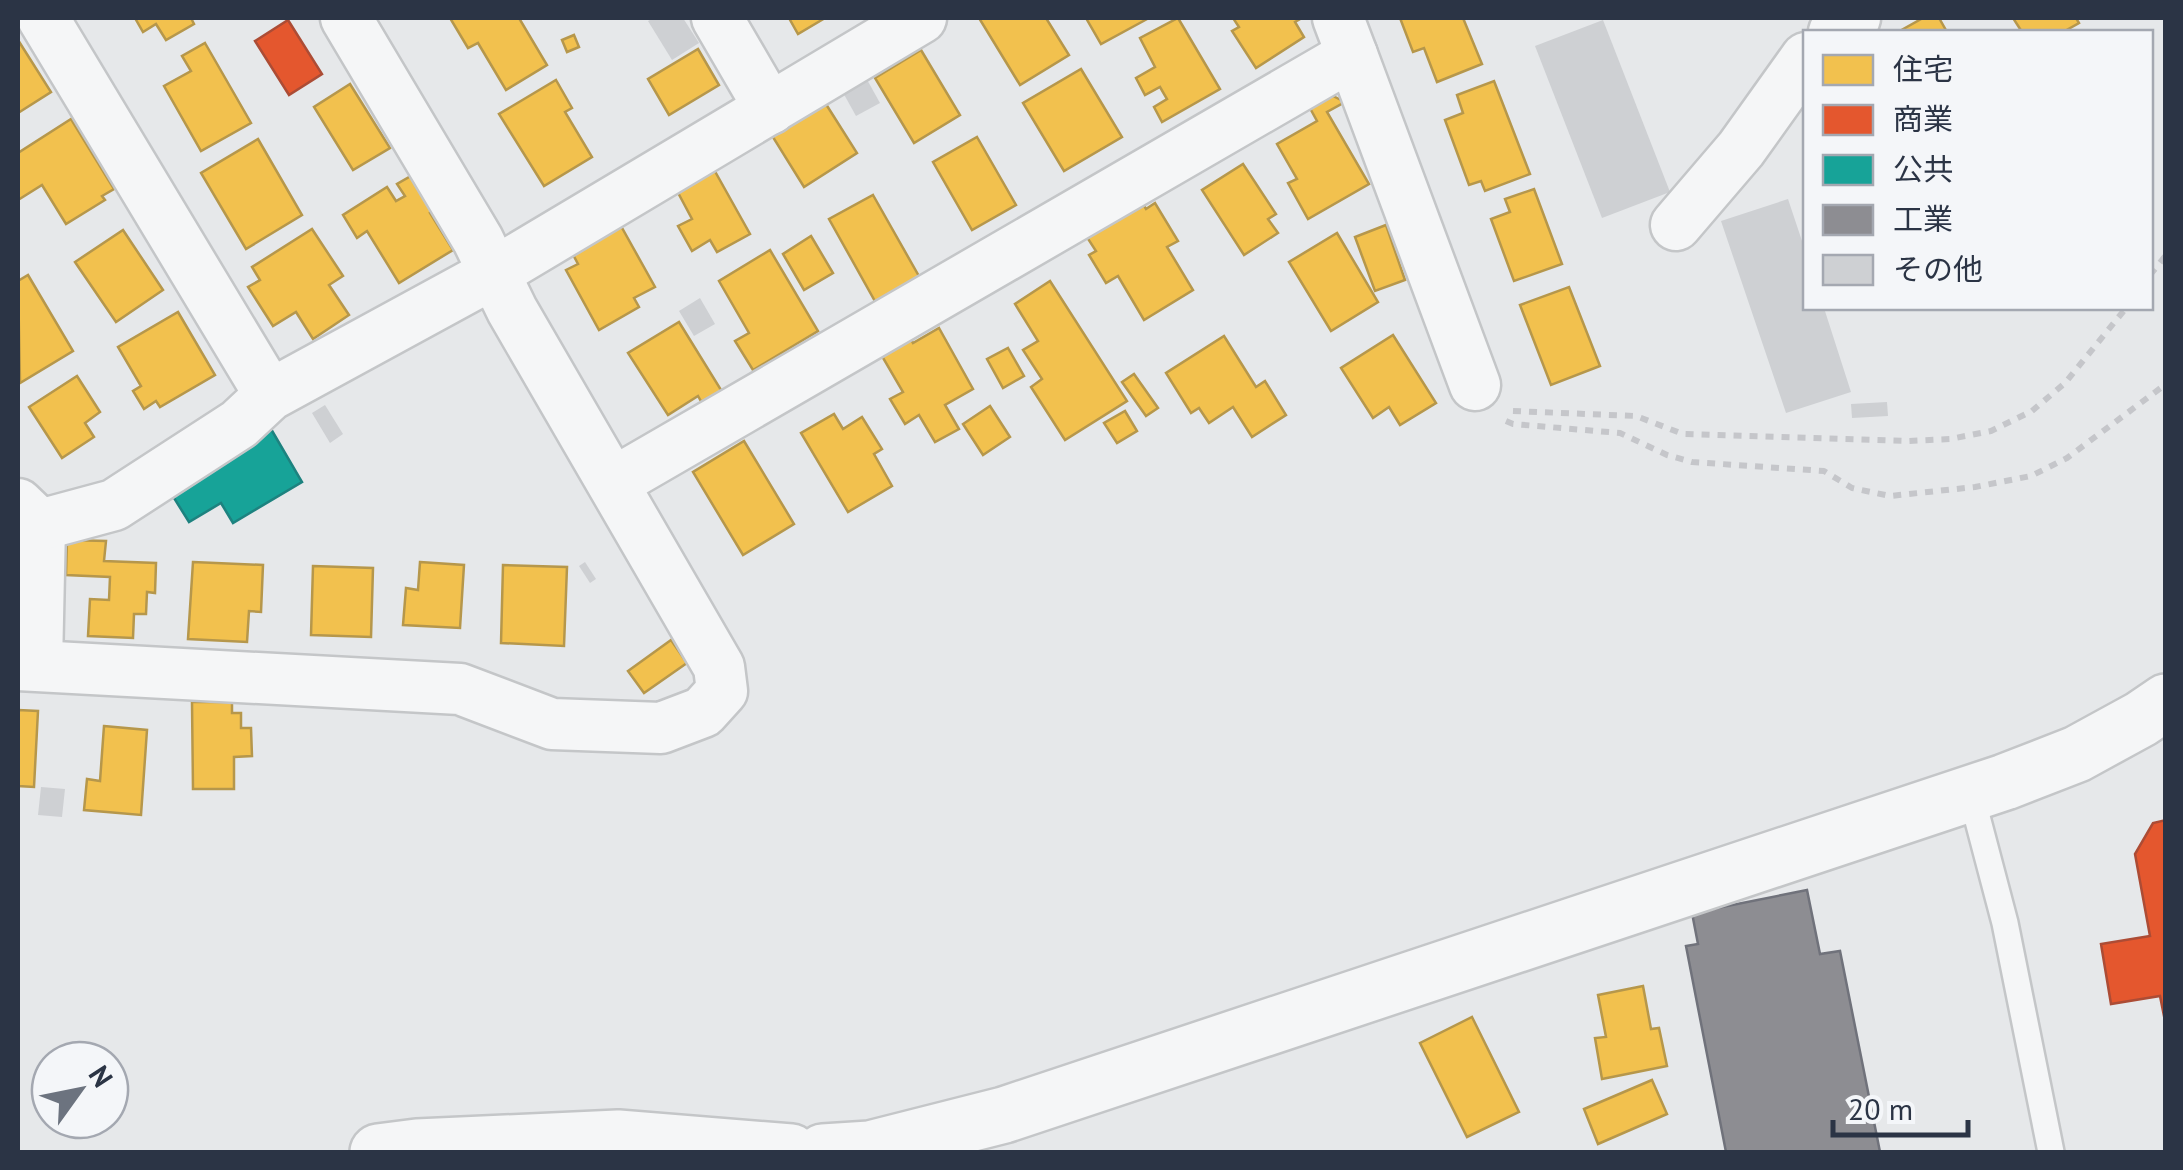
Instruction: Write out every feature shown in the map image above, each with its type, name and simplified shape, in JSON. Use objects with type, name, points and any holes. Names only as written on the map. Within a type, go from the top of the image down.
[{"type":"street","points":[[42,18],[270,395]]},
{"type":"street","points":[[346,18],[478,240],[494,273],[512,310],[720,666],[722,691],[703,712],[662,728],[552,724],[460,688],[27,665],[29,514],[114,505],[240,424],[270,395],[494,273],[921,18]]},
{"type":"street","points":[[716,18],[770,109]]},
{"type":"street","points":[[1789,18],[1803,53]]},
{"type":"street","points":[[613,484],[1345,36],[1475,384]]},
{"type":"street","points":[[1676,225],[1741,149],[1803,61]]},
{"type":"street","points":[[823,1152],[870,1149],[1004,1115],[1971,794],[2077,754],[2166,702]]},
{"type":"street","points":[[378,1152],[417,1146],[618,1138],[791,1152]]},
{"type":"lane","points":[[1971,794],[2005,923],[2051,1152]]},
{"type":"path","points":[[1475,384],[1504,411],[1636,416],[1683,434],[1950,439],[1991,431],[2032,411],[2065,383],[2124,310]]},
{"type":"path","points":[[1475,384],[1485,410],[1513,424],[1620,433],[1692,462],[1824,471],[1852,488],[1890,496],[1975,487],[2031,476],[2067,458],[2166,384]]},
{"type":"building: 住宅","points":[[135,18],[191,18],[194,24],[166,40],[156,24],[143,32]]},
{"type":"building: 住宅","points":[[450,18],[519,18],[547,65],[506,90],[478,43],[468,48]]},
{"type":"building: 住宅","points":[[789,18],[825,18],[798,34]]},
{"type":"building: 住宅","points":[[979,18],[1046,18],[1069,55],[1020,85]]},
{"type":"building: 住宅","points":[[1086,18],[1149,18],[1101,44]]},
{"type":"building: 住宅","points":[[1178,18],[1220,89],[1162,122],[1154,107],[1167,99],[1160,87],[1145,95],[1136,78],[1155,67],[1140,38]]},
{"type":"building: 住宅","points":[[1233,18],[1302,18],[1295,22],[1304,37],[1256,68],[1232,31],[1239,27]]},
{"type":"building: 住宅","points":[[1400,18],[1463,18],[1482,64],[1437,82],[1424,48],[1413,52]]},
{"type":"building: 住宅","points":[[1923,18],[1939,18],[1946,30],[1902,30]]},
{"type":"building: 住宅","points":[[2013,18],[2076,18],[2079,23],[2067,30],[2021,30]]},
{"type":"building: 住宅","points":[[574,35],[579,47],[567,52],[562,40]]},
{"type":"building: 住宅","points":[[18,40],[51,92],[18,113]]},
{"type":"building: 住宅","points":[[205,43],[251,123],[201,151],[164,86],[191,71],[182,56]]},
{"type":"building: 住宅","points":[[698,49],[719,85],[669,115],[648,79]]},
{"type":"building: 住宅","points":[[921,50],[960,115],[914,143],[875,78]]},
{"type":"building: 住宅","points":[[1081,69],[1122,137],[1064,171],[1023,103]]},
{"type":"building: 住宅","points":[[556,80],[572,108],[565,112],[592,157],[544,186],[499,114]]},
{"type":"building: 住宅","points":[[1494,81],[1530,174],[1485,191],[1481,181],[1469,185],[1445,120],[1463,113],[1457,95]]},
{"type":"building: 住宅","points":[[350,84],[390,148],[353,170],[314,107]]},
{"type":"building: 住宅","points":[[1321,90],[1345,102],[1327,112],[1369,184],[1308,219],[1288,183],[1297,179],[1277,144],[1317,121],[1305,99]]},
{"type":"building: 住宅","points":[[824,101],[857,153],[804,187],[771,134]]},
{"type":"building: 住宅","points":[[71,119],[114,189],[102,196],[105,200],[66,224],[42,185],[18,200],[18,153]]},
{"type":"building: 住宅","points":[[977,137],[1016,205],[972,230],[933,162]]},
{"type":"building: 住宅","points":[[258,139],[302,215],[246,249],[201,173]]},
{"type":"building: 住宅","points":[[1243,164],[1276,214],[1268,219],[1278,233],[1244,255],[1202,190]]},
{"type":"building: 住宅","points":[[712,166],[750,234],[717,252],[710,240],[692,251],[678,226],[692,219],[675,187]]},
{"type":"building: 住宅","points":[[418,172],[440,207],[430,213],[453,250],[399,283],[367,231],[357,238],[343,215],[387,187],[396,201],[405,196],[397,184]]},
{"type":"building: 住宅","points":[[1534,189],[1562,264],[1514,281],[1491,219],[1510,212],[1505,199]]},
{"type":"building: 住宅","points":[[1137,194],[1146,209],[1155,203],[1178,241],[1167,247],[1193,290],[1144,320],[1118,276],[1106,283],[1089,255],[1096,251],[1081,228]]},
{"type":"building: 住宅","points":[[873,195],[920,278],[876,303],[829,219]]},
{"type":"building: 住宅","points":[[1386,225],[1405,280],[1375,291],[1355,237]]},
{"type":"building: 住宅","points":[[621,226],[655,287],[634,298],[639,307],[599,330],[566,270],[578,264],[569,247]]},
{"type":"building: 住宅","points":[[312,229],[343,276],[329,285],[349,315],[313,339],[296,312],[273,326],[248,287],[260,280],[252,267]]},
{"type":"building: 住宅","points":[[123,230],[163,290],[116,322],[75,262]]},
{"type":"building: 住宅","points":[[1337,233],[1378,302],[1331,331],[1289,262]]},
{"type":"building: 住宅","points":[[811,236],[833,273],[804,290],[783,254]]},
{"type":"building: 住宅","points":[[770,250],[818,331],[753,370],[735,341],[749,333],[719,281]]},
{"type":"building: 住宅","points":[[28,275],[73,351],[20,383],[18,281]]},
{"type":"building: 住宅","points":[[1050,281],[1127,401],[1065,440],[1031,387],[1042,379],[1023,350],[1038,341],[1015,304]]},
{"type":"building: 住宅","points":[[1569,287],[1600,366],[1551,385],[1520,305]]},
{"type":"building: 住宅","points":[[178,312],[215,375],[160,407],[156,401],[144,409],[133,391],[141,386],[118,347]]},
{"type":"building: 住宅","points":[[679,322],[726,398],[706,410],[698,396],[668,415],[628,353]]},
{"type":"building: 住宅","points":[[939,328],[973,389],[945,405],[959,429],[935,442],[919,415],[905,424],[890,399],[903,392],[879,351],[908,334],[913,343]]},
{"type":"building: 住宅","points":[[1393,335],[1436,403],[1400,425],[1389,407],[1373,418],[1341,368]]},
{"type":"building: 住宅","points":[[1224,336],[1256,387],[1265,381],[1286,415],[1252,437],[1233,407],[1209,423],[1199,408],[1191,413],[1166,373]]},
{"type":"building: 住宅","points":[[1008,348],[1024,376],[1003,388],[987,359]]},
{"type":"building: 住宅","points":[[1134,374],[1158,408],[1146,416],[1122,382]]},
{"type":"building: 住宅","points":[[77,376],[100,412],[85,423],[94,437],[62,458],[29,407]]},
{"type":"building: 住宅","points":[[990,406],[1010,437],[983,455],[963,424]]},
{"type":"building: 住宅","points":[[1125,411],[1137,431],[1117,443],[1104,423]]},
{"type":"building: 住宅","points":[[834,414],[843,429],[862,417],[882,449],[874,454],[892,486],[848,512],[801,433]]},
{"type":"building: 住宅","points":[[744,441],[794,524],[743,555],[693,472]]},
{"type":"building: 住宅","points":[[67,540],[106,541],[104,561],[156,563],[155,593],[147,592],[146,614],[134,614],[133,638],[88,636],[90,599],[109,600],[110,577],[66,575]]},
{"type":"building: 住宅","points":[[193,562],[263,565],[261,612],[249,611],[247,642],[188,639]]},
{"type":"building: 住宅","points":[[420,562],[464,565],[460,628],[403,625],[406,588],[418,590]]},
{"type":"building: 住宅","points":[[503,565],[567,567],[564,646],[501,643]]},
{"type":"building: 住宅","points":[[313,566],[373,568],[371,637],[311,635]]},
{"type":"building: 住宅","points":[[671,640],[687,663],[644,693],[628,671]]},
{"type":"building: 住宅","points":[[192,702],[232,702],[232,713],[241,713],[241,728],[251,728],[252,756],[234,757],[234,789],[193,789]]},
{"type":"building: 住宅","points":[[18,710],[38,711],[34,787],[18,786]]},
{"type":"building: 住宅","points":[[104,726],[147,730],[141,815],[84,810],[87,779],[100,781]]},
{"type":"building: 住宅","points":[[1643,986],[1651,1029],[1659,1028],[1667,1066],[1602,1079],[1595,1038],[1606,1037],[1598,995]]},
{"type":"building: 住宅","points":[[1472,1017],[1519,1112],[1467,1137],[1420,1043]]},
{"type":"building: 住宅","points":[[1652,1080],[1667,1114],[1598,1144],[1584,1109]]},
{"type":"building: 商業","points":[[288,20],[322,74],[289,95],[255,41]]},
{"type":"building: 商業","points":[[2166,820],[2166,1026],[2160,996],[2111,1004],[2101,944],[2150,936],[2135,854],[2153,823]]},
{"type":"building: 公共","points":[[271,429],[302,482],[233,523],[221,503],[189,522],[169,490]]},
{"type":"building: 工業","points":[[1807,890],[1820,954],[1840,951],[1880,1152],[1726,1152],[1686,946],[1698,944],[1692,913]]},
{"type":"building: その他","points":[[683,18],[699,43],[672,60],[648,21]]},
{"type":"building: その他","points":[[1603,20],[1670,192],[1602,218],[1535,46]]},
{"type":"building: その他","points":[[865,76],[880,103],[856,116],[841,89]]},
{"type":"building: その他","points":[[1788,199],[1803,244],[1803,310],[1825,310],[1851,392],[1786,413],[1721,221]]},
{"type":"building: その他","points":[[700,298],[715,324],[694,336],[679,311]]},
{"type":"building: その他","points":[[1887,402],[1888,416],[1852,418],[1851,404]]},
{"type":"building: その他","points":[[325,405],[343,434],[330,443],[312,413]]},
{"type":"building: その他","points":[[585,562],[596,579],[590,583],[579,566]]},
{"type":"building: その他","points":[[41,787],[65,789],[62,817],[38,815]]}]
